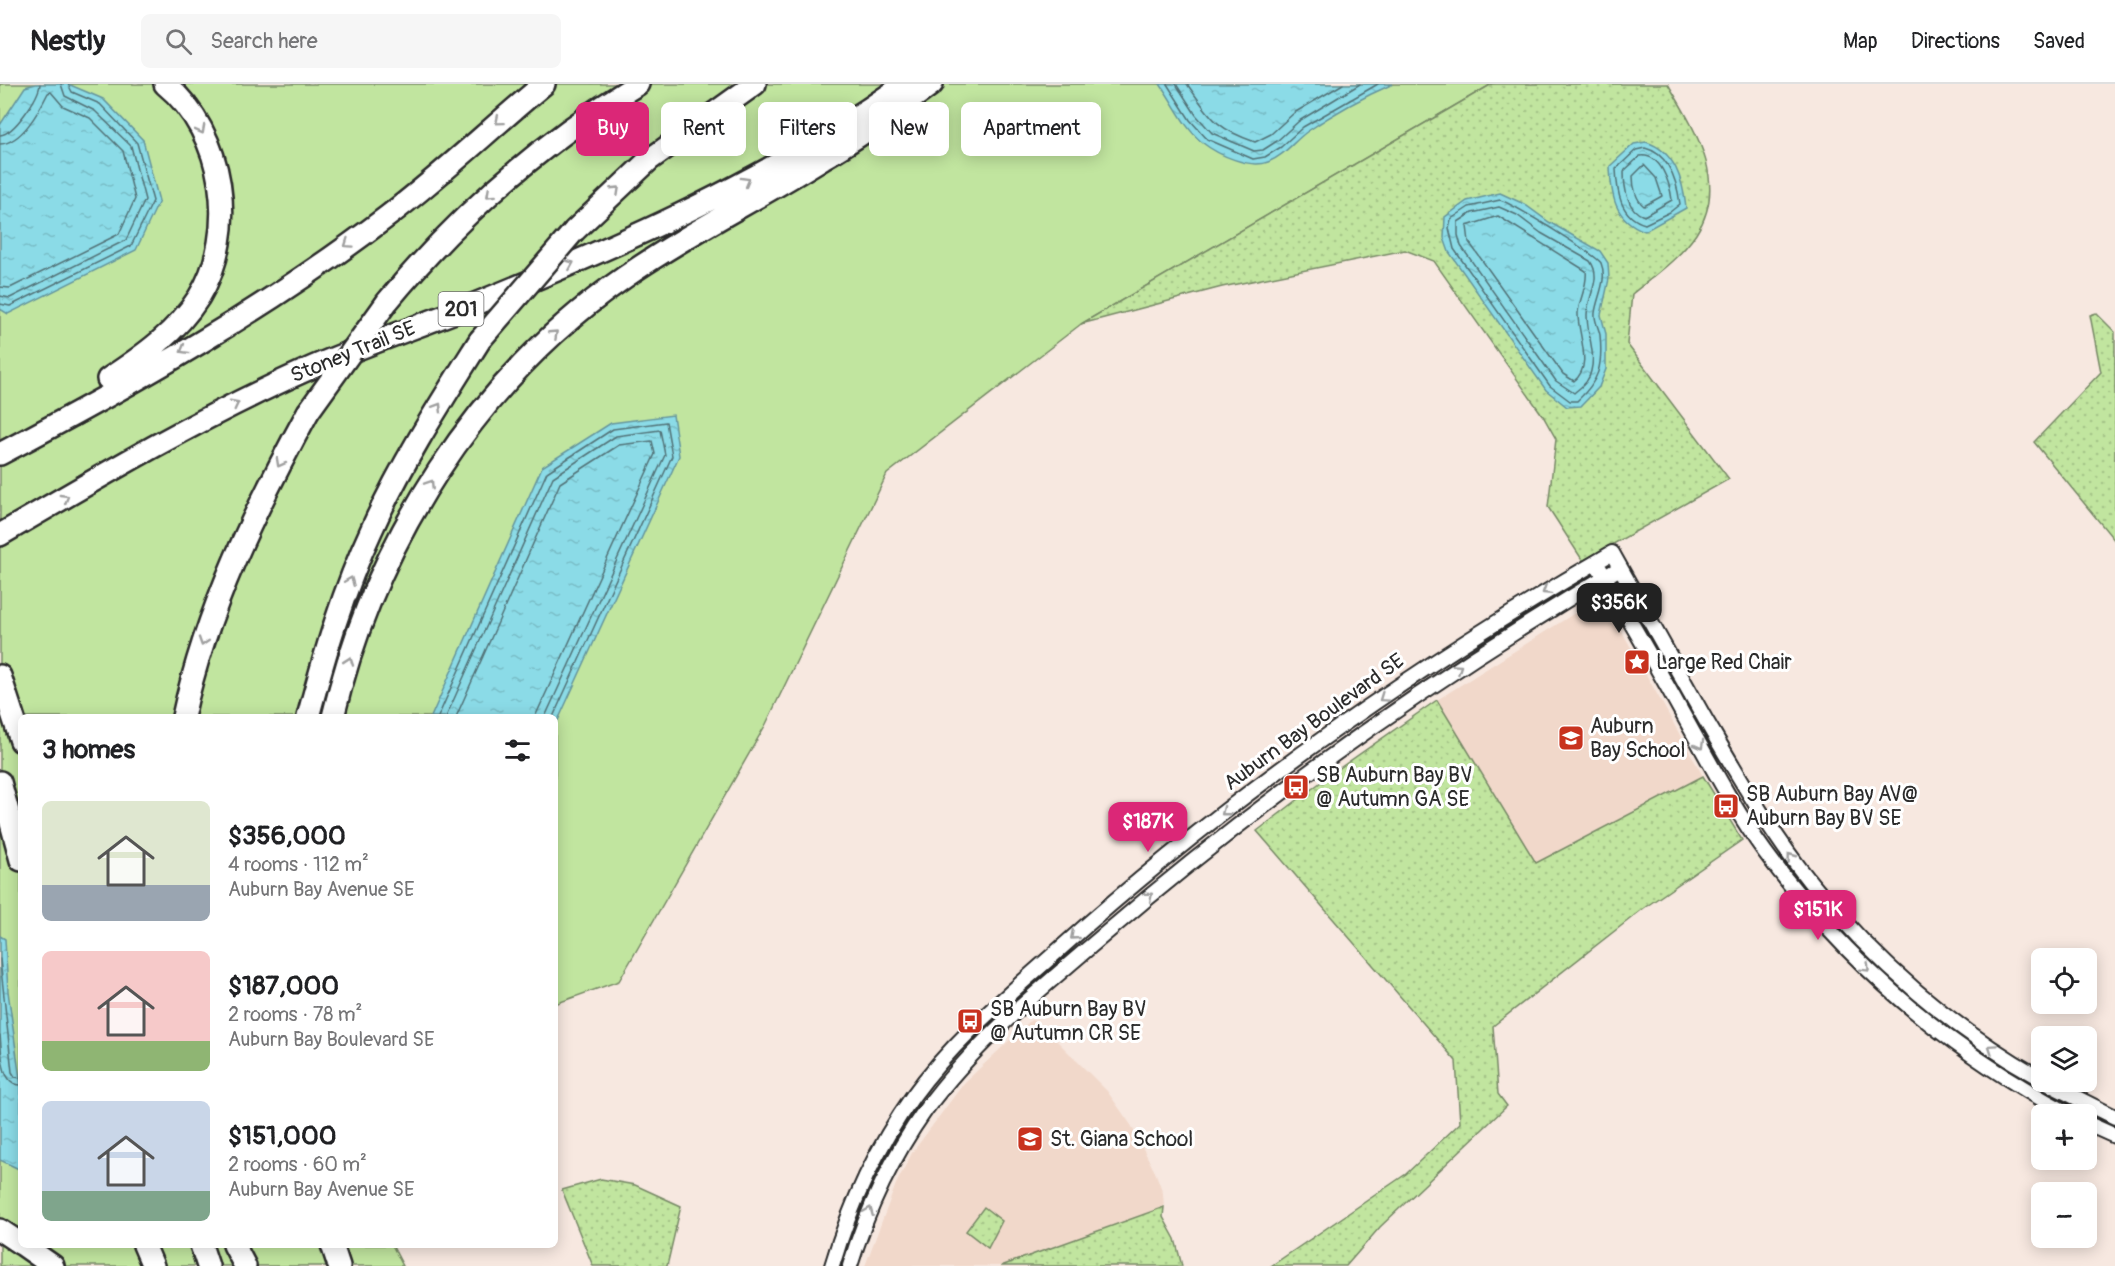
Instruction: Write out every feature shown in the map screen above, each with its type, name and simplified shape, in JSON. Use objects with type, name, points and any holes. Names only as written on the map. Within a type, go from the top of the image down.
[{"type":"highway","points":[[1,454],[159,344],[187,313],[208,279],[219,244],[221,224],[216,165],[200,127],[165,84]]},
{"type":"highway","points":[[1,454],[208,336],[304,274],[387,216],[544,84]]},
{"type":"highway","points":[[184,714],[208,627],[244,537],[270,483],[308,412],[387,302],[451,230],[509,177],[594,112],[638,84]]},
{"type":"highway","points":[[309,714],[338,612],[371,530],[419,436],[480,340],[574,231],[649,160],[754,84]]},
{"type":"highway","name":"Stoney Trail SE","points":[[7,531],[148,450],[293,376],[621,243],[704,204],[875,105],[905,84]]},
{"type":"highway","points":[[334,714],[365,614],[394,548],[444,461],[493,397],[553,335],[654,256],[825,158],[932,84]]},
{"type":"highway","points":[[0,676],[18,732]]},
{"type":"highway","points":[[0,782],[18,849]]},
{"type":"highway","points":[[0,1230],[18,1241]]},
{"type":"highway","points":[[28,1248],[53,1266]]},
{"type":"highway","points":[[145,1248],[153,1266]]},
{"type":"highway","points":[[202,1248],[208,1266]]},
{"type":"highway","points":[[236,1248],[245,1266]]},
{"type":"highway","points":[[333,1248],[339,1266]]},
{"type":"street","name":"Auburn Bay Boulevard SE","points":[[832,1266],[850,1212],[868,1170],[896,1122],[941,1062],[1017,988],[1156,867],[1286,766],[1451,651],[1612,553],[1620,568],[1475,656],[1319,764],[1187,865],[1022,1007],[952,1075],[917,1123],[879,1188],[850,1266]]},
{"type":"street","points":[[1596,561],[1733,802],[1764,850],[1818,918],[1877,980],[1942,1035],[2014,1084],[2051,1104]]},
{"type":"street","points":[[1620,568],[1751,797],[1811,883],[1847,924],[1914,989],[1952,1020],[2031,1072]]},
{"type":"street","points":[[2065,1092],[2115,1117]]},
{"type":"street","points":[[2097,1128],[2115,1136]]},
{"type":"shaded area","name":"Auburn Bay School","points":[[1602,596],[1703,776],[1536,864],[1437,700]]},
{"type":"shaded area","name":"St. Giana School","points":[[1031,1020],[1039,1023],[1107,1091],[1131,1125],[1156,1174],[1163,1193],[1164,1207],[1001,1266],[865,1266],[896,1184],[912,1153],[964,1083]]},
{"type":"green space","points":[[0,84],[1492,84],[1081,324],[887,474],[766,724],[619,981],[558,1003],[558,714],[18,714],[18,1248],[394,1248],[403,1266],[0,1266]]},
{"type":"green space","points":[[1492,84],[1668,84],[1697,137],[1709,176],[1710,195],[1706,215],[1696,234],[1675,259],[1632,294],[1627,344],[1729,479],[1583,561],[1548,507],[1556,439],[1543,416],[1434,261],[1405,250],[1222,287],[1081,324]]},
{"type":"green space","points":[[2096,313],[2115,332],[2115,541],[2034,442],[2101,372],[2090,315]]},
{"type":"green space","points":[[1437,700],[1536,863],[1703,776],[1742,840],[1644,908],[1493,1026],[1498,1094],[1507,1106],[1380,1227],[1346,1266],[1271,1266],[1406,1174],[1460,1123],[1456,1061],[1257,831],[1334,772]]},
{"type":"green space","points":[[601,1179],[635,1185],[681,1206],[667,1266],[593,1266],[562,1190]]},
{"type":"green space","points":[[984,1207],[1002,1221],[988,1248],[966,1231]]},
{"type":"green space","points":[[1164,1207],[1163,1217],[1175,1239],[1182,1266],[1001,1266]]},
{"type":"water","points":[[36,84],[68,84],[103,99],[143,140],[159,201],[136,250],[8,314],[0,309],[0,125],[25,87]]},
{"type":"water","points":[[1160,84],[1393,84],[1328,118],[1308,131],[1279,156],[1268,162],[1252,164],[1234,160],[1217,152],[1196,137]]},
{"type":"water","points":[[1646,142],[1656,146],[1671,159],[1680,177],[1686,208],[1645,231],[1627,220],[1616,205],[1610,166],[1634,144]]},
{"type":"water","points":[[1500,193],[1524,204],[1549,222],[1600,251],[1608,263],[1609,279],[1601,315],[1606,334],[1606,369],[1599,387],[1581,406],[1567,407],[1546,390],[1449,252],[1444,238],[1445,217],[1467,201]]},
{"type":"water","points":[[673,415],[679,456],[558,720],[558,714],[432,714],[542,467],[611,423]]},
{"type":"water","points":[[0,936],[5,939],[8,991],[18,1065],[18,1169],[0,1160]]},
{"type":"place","name":"Large Red Chair","points":[[1637,662]]},
{"type":"place","name":"Auburn Bay School","points":[[1571,738]]},
{"type":"place","name":"SB Auburn Bay BV @ Autumn GA SE","points":[[1296,787]]},
{"type":"place","name":"SB Auburn Bay AV@ Auburn Bay BV SE","points":[[1726,806]]},
{"type":"place","name":"SB Auburn Bay BV @ Autumn CR SE","points":[[970,1021]]},
{"type":"place","name":"St. Giana School","points":[[1030,1139]]}]
